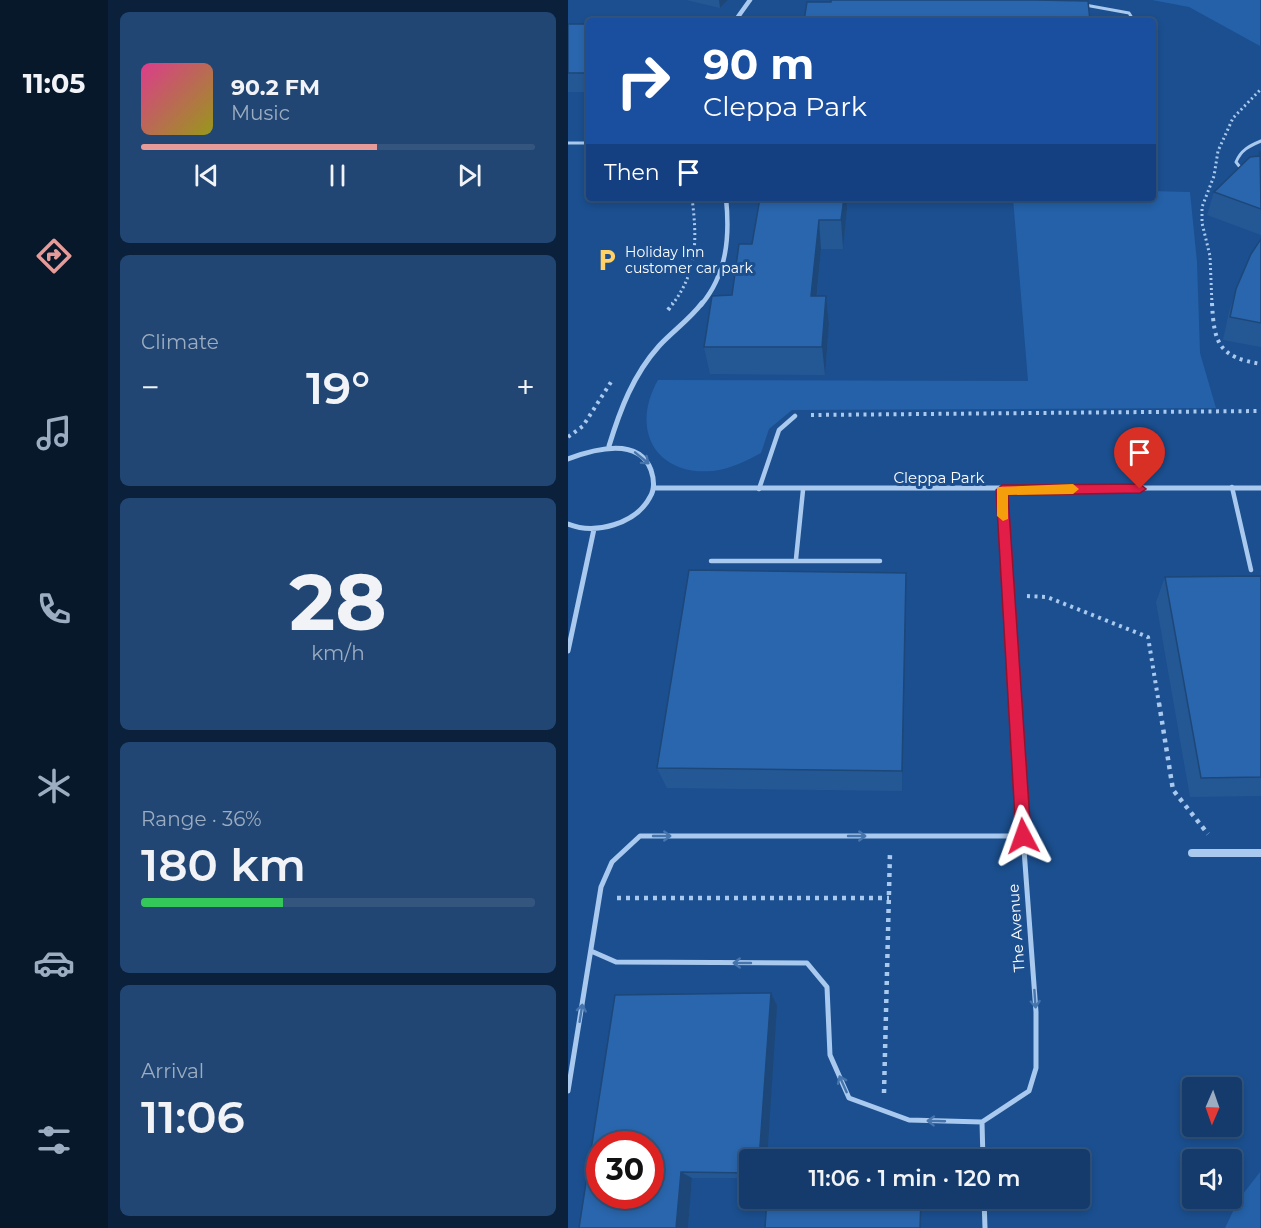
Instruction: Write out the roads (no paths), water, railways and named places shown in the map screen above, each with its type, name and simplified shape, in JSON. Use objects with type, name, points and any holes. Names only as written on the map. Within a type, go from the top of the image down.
[{"type":"street","points":[[737,18],[750,0]]},
{"type":"street","points":[[609,446],[626,392],[650,356],[699,307],[718,280],[727,256],[729,234],[726,201]]},
{"type":"street","points":[[568,459],[581,452],[609,446],[639,454],[651,466],[654,488],[648,502],[635,515],[607,528],[594,530],[568,524]]},
{"type":"street","name":"Cleppa Park","points":[[654,488],[759,490],[1261,488]]},
{"type":"street","name":"The Avenue","points":[[1002,490],[1023,836]]},
{"type":"street","points":[[568,651],[594,530]]},
{"type":"street","points":[[1192,853],[1261,853]]},
{"type":"lane","points":[[1084,4],[1129,13],[1132,18]]},
{"type":"lane","points":[[1250,176],[1236,162],[1242,149],[1261,141]]},
{"type":"lane","points":[[568,143],[586,143]]},
{"type":"lane","points":[[759,490],[779,430],[795,416]]},
{"type":"lane","points":[[1232,487],[1251,570]]},
{"type":"lane","points":[[796,559],[803,490]]},
{"type":"lane","points":[[711,561],[796,559],[880,561]]},
{"type":"lane","points":[[568,1091],[602,884],[614,856],[640,836],[1023,836]]},
{"type":"lane","name":"The Avenue","points":[[982,1122],[1030,1091],[1036,1068],[1036,1012],[1023,836]]},
{"type":"lane","points":[[591,951],[616,962],[807,963],[827,987],[830,1055],[849,1098],[909,1120],[982,1122],[983,1149]]},
{"type":"lane","points":[[984,1209],[985,1228]]},
{"type":"place","name":"Holiday Inn customer car park","points":[[607,260]]}]
